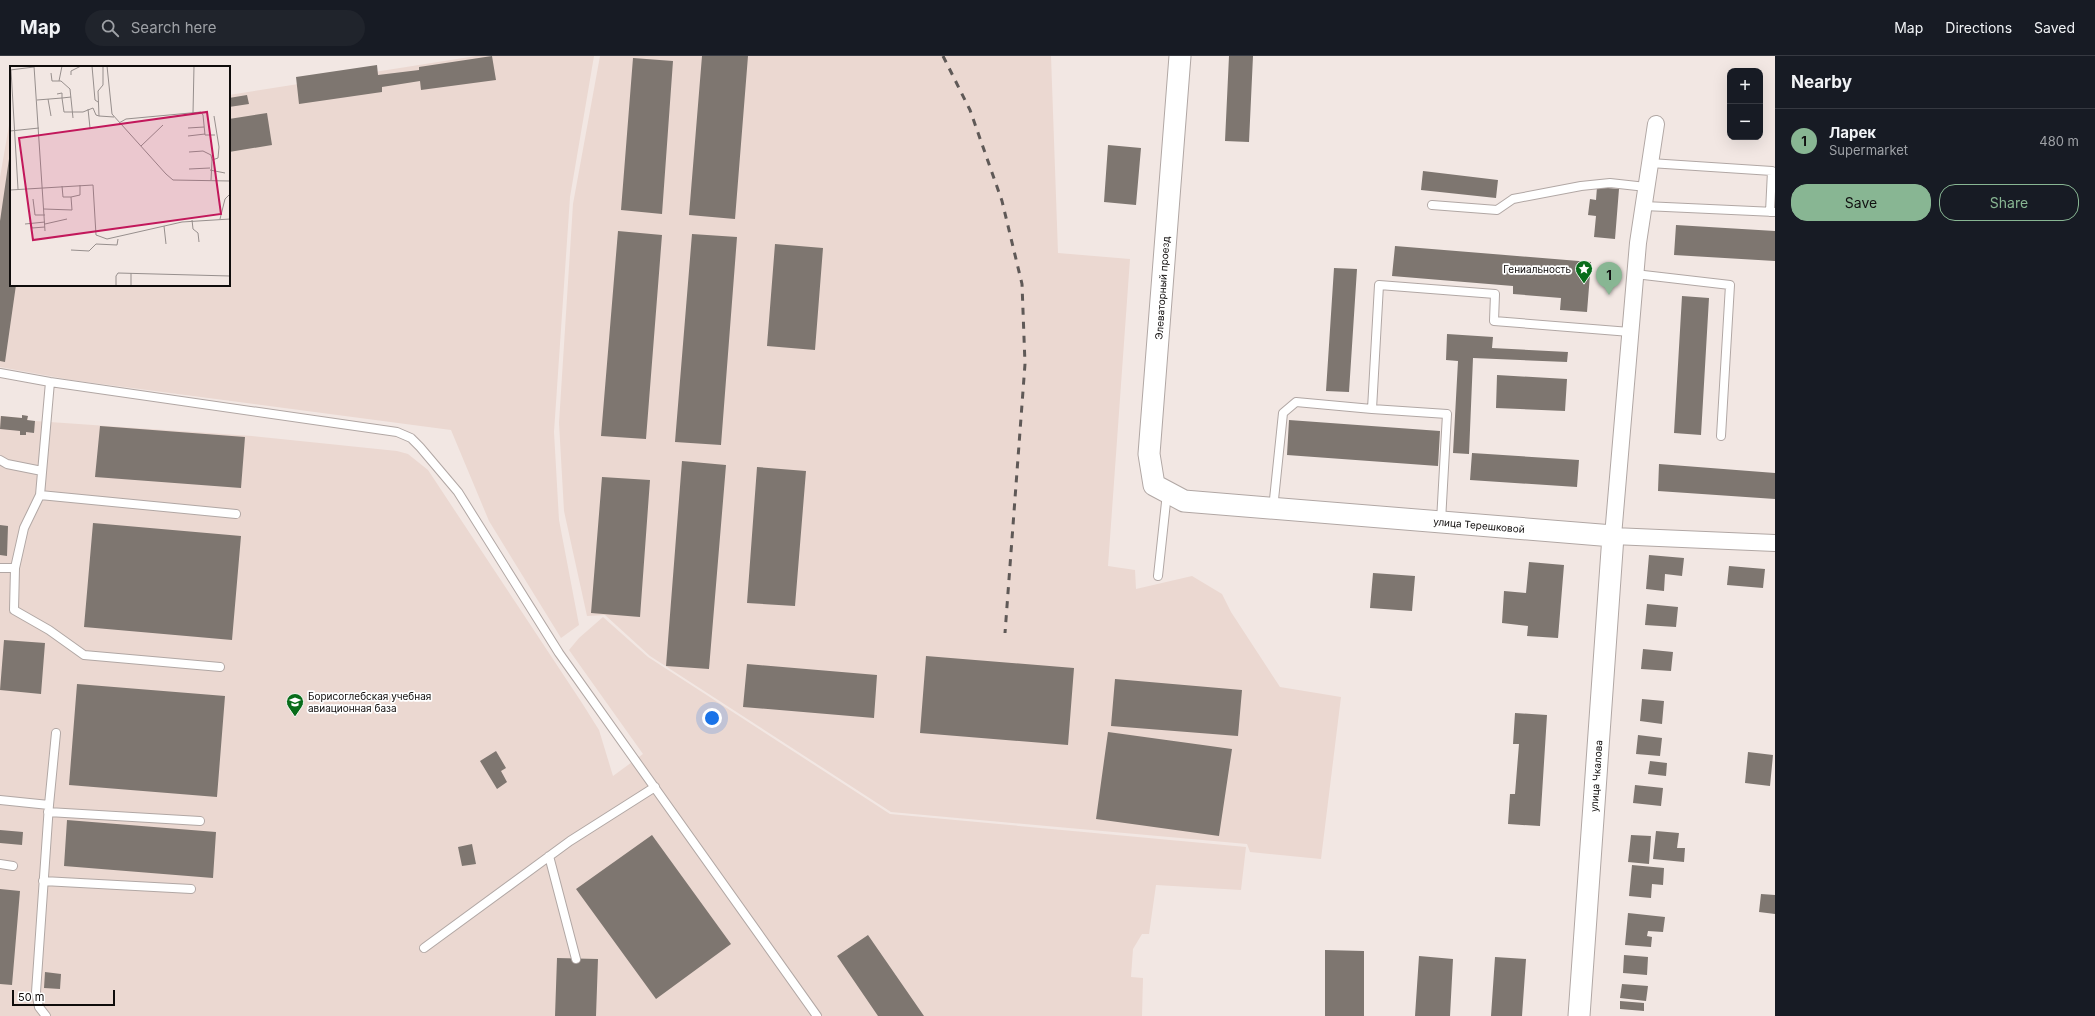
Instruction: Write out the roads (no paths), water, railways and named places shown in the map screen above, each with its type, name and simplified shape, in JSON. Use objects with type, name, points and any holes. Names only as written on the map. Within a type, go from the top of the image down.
[{"type":"street","name":"Элеваторный проезд","points":[[1175,497],[1154,485],[1149,454],[1180,56]]},
{"type":"street","points":[[1613,536],[1635,274],[1656,124]]},
{"type":"street","name":"улица Терешковой","points":[[1175,497],[1273,509],[1613,536],[1775,543]]},
{"type":"street","name":"улица Чкалова","points":[[1580,1016],[1613,536]]},
{"type":"lane","points":[[1644,206],[1772,212],[1772,171],[1650,163]]},
{"type":"lane","points":[[1432,205],[1497,210],[1513,199],[1581,186],[1610,183],[1646,187]]},
{"type":"lane","points":[[1635,274],[1730,285],[1721,436]]},
{"type":"lane","points":[[1372,409],[1379,285],[1496,294],[1494,321],[1630,332]]},
{"type":"lane","points":[[0,373],[50,382],[397,432],[411,438],[458,492],[559,653],[817,1016]]},
{"type":"lane","points":[[50,382],[40,495],[24,528],[15,568],[14,610],[49,630],[84,655],[220,667]]},
{"type":"lane","points":[[1273,509],[1283,413],[1296,402],[1447,414],[1441,522]]},
{"type":"lane","points":[[0,460],[7,464],[42,471]]},
{"type":"lane","points":[[40,495],[236,514]]},
{"type":"lane","points":[[1158,576],[1175,497]]},
{"type":"lane","points":[[0,568],[15,568]]},
{"type":"lane","points":[[46,1016],[39,1007],[36,992],[43,881],[56,733]]},
{"type":"lane","points":[[424,948],[549,856],[655,787]]},
{"type":"lane","points":[[0,800],[49,808],[200,821]]},
{"type":"lane","points":[[549,856],[576,959]]},
{"type":"lane","points":[[0,864],[13,866]]},
{"type":"lane","points":[[43,881],[191,889]]},
{"type":"railway","points":[[943,56],[970,110],[1002,201],[1022,284],[1025,364],[1005,633]]},
{"type":"place","name":"Гениальность","points":[[1584,284]]},
{"type":"place","name":"Ларек","points":[[1609,295]]},
{"type":"place","name":"Борисоглебская учебная авиационная база","points":[[295,717]]}]
